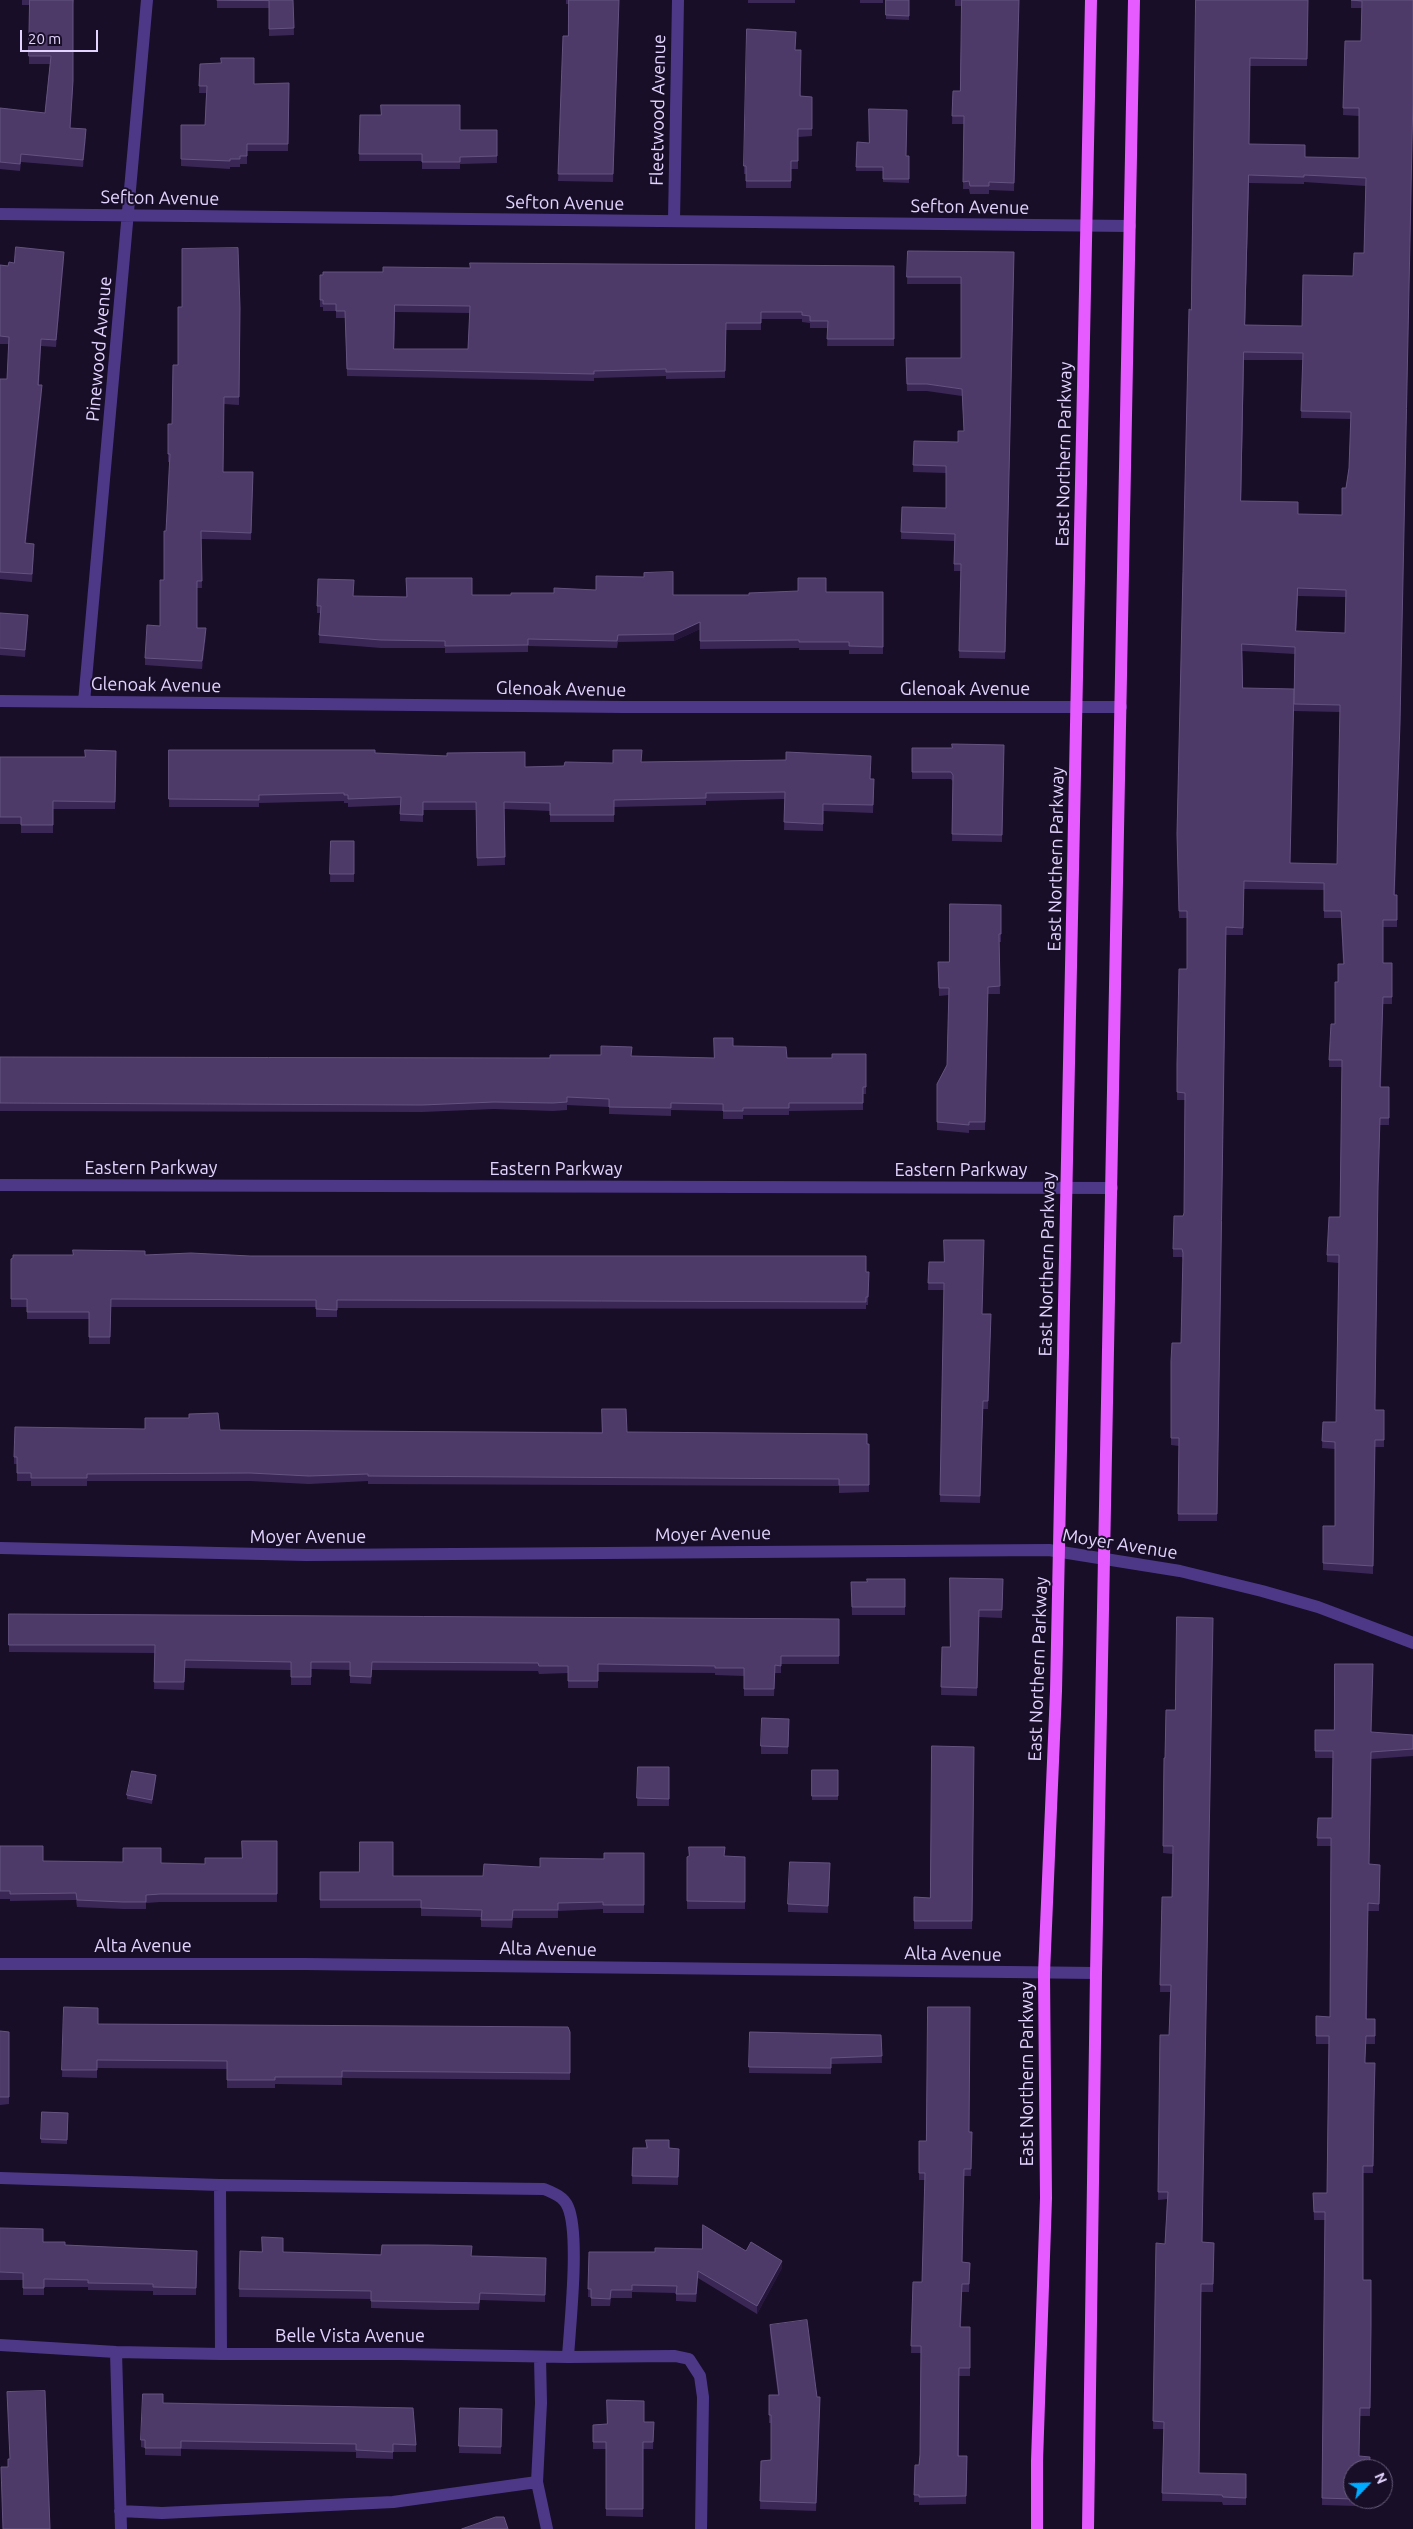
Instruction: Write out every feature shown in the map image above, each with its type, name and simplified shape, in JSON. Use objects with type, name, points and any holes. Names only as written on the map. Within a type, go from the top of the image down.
[{"type":"main road","name":"East Northern Parkway","points":[[1037,2529],[1036,2461],[1046,2198],[1044,1973],[1056,1690],[1091,0]]},
{"type":"main road","points":[[1088,2529],[1096,1973],[1134,0]]},
{"type":"street","name":"Pinewood Avenue","points":[[84,702],[130,215],[148,0]]},
{"type":"street","name":"Fleetwood Avenue","points":[[674,221],[678,0]]},
{"type":"street","name":"Sefton Avenue","points":[[0,214],[1130,226]]},
{"type":"street","name":"Glenoak Avenue","points":[[0,701],[625,708],[1121,707]]},
{"type":"street","name":"Eastern Parkway","points":[[0,1185],[1112,1188]]},
{"type":"street","name":"Moyer Avenue","points":[[0,1548],[306,1555],[1009,1549],[1059,1552],[1180,1571],[1262,1591],[1318,1608],[1413,1643]]},
{"type":"street","name":"Alta Avenue","points":[[0,1964],[335,1964],[1096,1973]]},
{"type":"street","points":[[0,2178],[220,2185],[544,2189],[560,2196],[568,2206],[571,2218],[573,2265],[568,2357]]},
{"type":"street","points":[[220,2185],[222,2354]]},
{"type":"street","name":"Belle Vista Avenue","points":[[0,2346],[116,2352],[222,2354],[540,2357],[675,2356],[690,2359],[700,2376],[703,2397],[701,2529]]},
{"type":"street","points":[[116,2352],[121,2529]]},
{"type":"street","points":[[540,2357],[541,2403],[537,2482],[547,2529]]},
{"type":"street","points":[[120,2511],[162,2513],[393,2502],[537,2482]]},
{"type":"building","points":[[30,0],[73,0],[73,81],[70,128],[86,129],[83,160],[21,154],[20,164],[0,162],[0,108],[45,113],[51,56],[29,56]]},
{"type":"building","points":[[217,0],[293,0],[294,28],[269,29],[269,1]]},
{"type":"building","points":[[569,0],[619,0],[613,174],[558,174],[563,36],[568,36]]},
{"type":"building","points":[[886,0],[909,0],[909,16],[886,15]]},
{"type":"building","points":[[962,0],[1019,0],[1014,183],[989,182],[989,186],[970,186],[969,181],[963,182],[964,116],[952,116],[953,91],[960,91]]},
{"type":"building","points":[[1196,0],[1308,0],[1307,59],[1250,58],[1249,144],[1305,145],[1305,157],[1359,158],[1359,108],[1343,108],[1345,41],[1361,41],[1362,1],[1351,0],[1413,0],[1413,94],[1400,723],[1394,895],[1397,895],[1397,920],[1383,920],[1383,963],[1392,963],[1392,997],[1383,997],[1380,1087],[1389,1087],[1389,1118],[1380,1118],[1375,1410],[1384,1410],[1384,1440],[1375,1440],[1373,1566],[1323,1563],[1323,1526],[1335,1526],[1335,1442],[1322,1441],[1323,1422],[1336,1422],[1339,1255],[1327,1255],[1329,1217],[1340,1217],[1342,1060],[1329,1060],[1331,1024],[1335,1024],[1335,982],[1338,982],[1338,964],[1344,964],[1341,911],[1324,911],[1324,883],[1244,881],[1243,928],[1226,927],[1217,1514],[1178,1514],[1179,1438],[1171,1438],[1171,1361],[1172,1343],[1181,1343],[1183,1253],[1182,1249],[1173,1249],[1174,1216],[1183,1216],[1184,1213],[1185,1093],[1177,1092],[1177,1064],[1179,969],[1187,969],[1187,911],[1179,911],[1177,834],[1189,309],[1191,310]],"holes":[[[1249,175],[1366,178],[1364,253],[1354,253],[1353,276],[1303,275],[1302,326],[1245,325]],[[1244,352],[1303,353],[1301,411],[1351,412],[1349,468],[1346,488],[1342,488],[1342,515],[1298,514],[1298,502],[1241,501]],[[1298,588],[1346,590],[1345,633],[1296,631]],[[1242,644],[1295,647],[1294,704],[1340,705],[1337,864],[1290,863],[1294,689],[1243,688]]]},
{"type":"building","points":[[747,29],[796,32],[795,50],[801,50],[800,96],[812,97],[812,129],[798,129],[798,161],[791,161],[791,181],[746,181],[746,166],[744,166]]},
{"type":"building","points":[[221,58],[254,58],[254,84],[289,83],[288,144],[247,144],[247,156],[240,156],[240,159],[230,159],[230,161],[181,159],[181,125],[205,125],[207,86],[199,86],[200,64],[221,63]]},
{"type":"building","points":[[381,105],[460,105],[460,130],[497,130],[497,156],[460,157],[460,162],[422,162],[422,154],[359,154],[360,115],[381,115]]},
{"type":"building","points":[[869,109],[907,110],[906,156],[909,156],[909,179],[883,179],[883,167],[856,167],[857,142],[869,143]]},
{"type":"building","points":[[16,247],[64,252],[56,340],[41,339],[38,385],[42,385],[25,543],[34,544],[32,574],[0,572],[0,379],[7,379],[9,337],[0,336],[0,265],[8,266],[9,262],[14,263]]},
{"type":"building","points":[[238,248],[240,308],[239,397],[224,397],[223,472],[253,472],[251,533],[201,531],[202,581],[197,581],[197,628],[206,628],[202,661],[145,658],[147,625],[160,626],[160,580],[164,580],[164,531],[166,531],[170,454],[168,454],[168,424],[172,424],[173,365],[178,365],[178,307],[182,307],[182,249]]},
{"type":"building","points":[[908,251],[1014,252],[1005,652],[959,651],[961,564],[954,564],[955,534],[901,532],[902,507],[946,508],[946,466],[913,465],[914,441],[958,442],[958,431],[964,431],[962,389],[927,384],[907,384],[906,358],[961,358],[961,277],[907,277]]},
{"type":"building","points":[[470,263],[894,266],[894,339],[827,339],[828,321],[810,321],[810,316],[802,315],[802,312],[761,312],[761,323],[726,323],[725,371],[666,372],[666,369],[594,371],[594,374],[347,369],[345,311],[336,311],[336,304],[323,304],[323,300],[320,300],[320,275],[323,275],[323,272],[383,272],[383,267],[470,268]],"holes":[[[395,305],[470,306],[468,349],[394,349]]]},
{"type":"building","points":[[673,572],[673,595],[749,595],[749,593],[798,591],[798,578],[826,578],[826,592],[883,592],[883,647],[849,646],[849,642],[799,642],[799,640],[700,641],[700,622],[674,634],[618,635],[617,641],[528,639],[528,645],[445,646],[445,641],[381,640],[319,635],[321,606],[317,606],[318,579],[354,580],[353,596],[407,597],[406,578],[472,578],[472,595],[511,595],[511,593],[554,593],[554,588],[596,590],[596,576],[644,577],[644,573]]},
{"type":"building","points":[[0,613],[28,615],[25,650],[0,648]]},
{"type":"building","points":[[952,744],[1004,745],[1002,835],[952,834],[953,775],[951,772],[912,772],[912,748],[952,748]]},
{"type":"building","points":[[85,750],[116,751],[115,802],[53,801],[53,825],[21,825],[21,817],[0,817],[0,757],[85,757]]},
{"type":"building","points":[[169,750],[375,750],[375,753],[447,756],[447,753],[525,752],[525,767],[564,766],[565,762],[613,763],[613,750],[642,750],[641,762],[786,760],[786,752],[871,756],[870,779],[874,779],[873,805],[823,804],[823,824],[784,822],[785,792],[706,793],[706,798],[614,800],[614,815],[550,815],[550,803],[504,802],[505,857],[477,858],[476,802],[423,802],[423,815],[400,814],[401,797],[348,799],[348,795],[344,795],[344,793],[259,795],[259,800],[169,799]]},
{"type":"building","points":[[331,841],[354,841],[354,874],[330,874]]},
{"type":"building","points":[[950,904],[1001,905],[1001,934],[999,934],[1000,986],[988,987],[985,1122],[969,1122],[969,1125],[937,1122],[937,1084],[947,1065],[949,988],[939,988],[938,962],[949,962]]},
{"type":"building","points":[[714,1038],[733,1038],[733,1046],[786,1047],[787,1058],[832,1058],[832,1054],[866,1054],[866,1087],[863,1087],[863,1103],[789,1103],[789,1108],[743,1108],[743,1111],[723,1111],[723,1104],[671,1103],[671,1108],[609,1107],[609,1099],[567,1097],[567,1102],[553,1103],[494,1102],[422,1105],[0,1103],[0,1057],[550,1058],[550,1055],[601,1055],[601,1046],[632,1047],[631,1056],[714,1058]]},
{"type":"building","points":[[944,1240],[984,1240],[982,1314],[991,1314],[988,1401],[983,1401],[980,1496],[940,1495],[944,1283],[928,1283],[929,1262],[944,1262]]},
{"type":"building","points":[[73,1250],[145,1251],[145,1255],[191,1253],[250,1256],[866,1256],[866,1272],[869,1272],[868,1297],[866,1297],[866,1302],[337,1300],[337,1310],[316,1309],[316,1300],[111,1299],[110,1337],[89,1337],[89,1312],[27,1312],[27,1299],[11,1299],[11,1259],[13,1255],[73,1255]]},
{"type":"building","points":[[602,1409],[626,1409],[627,1432],[867,1434],[867,1444],[869,1444],[869,1485],[839,1485],[839,1479],[368,1476],[368,1474],[309,1476],[250,1473],[87,1474],[87,1478],[31,1478],[31,1473],[17,1473],[17,1457],[14,1457],[15,1427],[145,1429],[145,1418],[189,1418],[189,1414],[218,1413],[220,1430],[602,1433]]},
{"type":"building","points":[[950,1578],[1003,1579],[1002,1610],[979,1610],[977,1688],[941,1687],[942,1647],[950,1647]]},
{"type":"building","points":[[867,1579],[905,1579],[905,1607],[852,1607],[851,1582],[867,1582]]},
{"type":"building","points":[[9,1614],[839,1619],[839,1656],[781,1656],[781,1666],[775,1665],[774,1689],[744,1689],[744,1668],[598,1664],[598,1681],[568,1681],[568,1666],[539,1666],[538,1663],[372,1662],[371,1677],[350,1676],[350,1662],[311,1662],[311,1677],[291,1677],[291,1662],[185,1660],[184,1682],[154,1682],[155,1645],[9,1645]]},
{"type":"building","points":[[1177,1617],[1213,1618],[1202,2242],[1214,2243],[1213,2284],[1201,2284],[1199,2473],[1246,2474],[1246,2498],[1223,2497],[1222,2495],[1162,2493],[1164,2422],[1153,2421],[1156,2243],[1165,2244],[1168,2192],[1158,2192],[1160,2035],[1169,2035],[1171,1985],[1160,1985],[1162,1897],[1172,1897],[1173,1846],[1163,1846],[1164,1758],[1166,1710],[1175,1710]]},
{"type":"building","points":[[1335,1664],[1373,1664],[1371,1732],[1413,1735],[1413,1749],[1371,1752],[1369,1864],[1380,1865],[1379,1904],[1368,1903],[1366,2019],[1375,2019],[1375,2036],[1366,2036],[1365,2059],[1365,2063],[1375,2063],[1373,2166],[1363,2166],[1363,2280],[1371,2280],[1370,2408],[1360,2408],[1359,2456],[1370,2457],[1370,2459],[1343,2459],[1343,2499],[1322,2498],[1325,2212],[1314,2212],[1313,2193],[1327,2193],[1329,2036],[1316,2036],[1316,2016],[1330,2017],[1331,1838],[1317,1838],[1318,1818],[1332,1818],[1333,1751],[1315,1751],[1315,1730],[1334,1730]]},
{"type":"building","points":[[762,1718],[789,1719],[788,1747],[761,1746]]},
{"type":"building","points":[[932,1746],[974,1747],[972,1921],[914,1921],[914,1897],[930,1898]]},
{"type":"building","points":[[638,1767],[669,1767],[669,1799],[637,1798]]},
{"type":"building","points":[[812,1770],[838,1770],[838,1796],[812,1796]]},
{"type":"building","points":[[132,1771],[156,1775],[152,1800],[127,1795]]},
{"type":"building","points":[[242,1841],[277,1841],[277,1894],[160,1894],[146,1895],[146,1902],[123,1902],[77,1900],[76,1893],[10,1894],[10,1891],[0,1891],[0,1846],[43,1846],[43,1861],[123,1862],[123,1848],[161,1848],[161,1863],[205,1864],[205,1858],[242,1858]]},
{"type":"building","points":[[360,1842],[393,1842],[393,1876],[483,1876],[484,1864],[540,1867],[540,1858],[604,1859],[604,1853],[644,1853],[644,1905],[603,1905],[603,1902],[558,1903],[558,1910],[513,1910],[512,1920],[481,1920],[482,1910],[421,1908],[421,1900],[320,1900],[320,1872],[359,1872]]},
{"type":"building","points":[[689,1847],[725,1847],[724,1856],[745,1857],[745,1902],[687,1901],[687,1857],[689,1856]]},
{"type":"building","points":[[790,1862],[830,1863],[828,1906],[788,1904]]},
{"type":"building","points":[[64,2007],[98,2008],[98,2024],[568,2027],[570,2032],[570,2073],[342,2071],[342,2077],[275,2077],[275,2080],[227,2080],[227,2061],[97,2060],[97,2070],[62,2070]]},
{"type":"building","points":[[928,2007],[970,2007],[969,2132],[972,2132],[971,2169],[964,2169],[962,2262],[970,2263],[969,2284],[962,2284],[960,2327],[970,2327],[970,2368],[959,2368],[958,2456],[967,2456],[966,2496],[919,2497],[919,2495],[914,2495],[915,2465],[919,2465],[920,2455],[921,2346],[911,2346],[913,2282],[922,2282],[925,2173],[919,2173],[919,2141],[926,2141]]},
{"type":"building","points":[[0,2031],[9,2032],[9,2097],[0,2097]]},
{"type":"building","points":[[750,2032],[881,2035],[882,2056],[831,2058],[831,2068],[749,2067]]},
{"type":"building","points":[[42,2112],[68,2113],[67,2140],[41,2139]]},
{"type":"building","points":[[646,2140],[669,2140],[669,2148],[679,2149],[678,2177],[632,2176],[633,2148],[647,2148]]},
{"type":"building","points":[[703,2225],[746,2251],[751,2242],[782,2261],[757,2306],[698,2271],[696,2294],[676,2294],[677,2286],[632,2285],[632,2290],[611,2290],[610,2299],[591,2298],[591,2289],[588,2289],[589,2252],[655,2252],[655,2248],[702,2249]]},
{"type":"building","points":[[0,2228],[43,2229],[43,2242],[65,2242],[65,2245],[197,2251],[196,2288],[153,2287],[153,2284],[88,2283],[88,2280],[44,2279],[44,2288],[23,2288],[23,2273],[0,2272]]},
{"type":"building","points":[[262,2237],[283,2238],[283,2252],[381,2255],[382,2245],[472,2246],[471,2256],[546,2258],[545,2295],[480,2293],[479,2303],[371,2301],[371,2291],[239,2289],[240,2251],[262,2252]]},
{"type":"building","points":[[807,2320],[817,2397],[820,2397],[816,2503],[760,2501],[761,2461],[771,2460],[769,2395],[779,2395],[770,2325]]},
{"type":"building","points":[[45,2391],[50,2529],[3,2529],[1,2467],[8,2467],[8,2459],[10,2459],[7,2392]]},
{"type":"building","points":[[143,2394],[163,2394],[163,2403],[413,2408],[416,2445],[393,2444],[393,2452],[356,2450],[356,2444],[181,2441],[181,2448],[145,2448],[145,2440],[141,2440]]},
{"type":"building","points":[[607,2400],[644,2401],[644,2422],[654,2422],[653,2442],[643,2442],[643,2509],[606,2509],[606,2442],[593,2442],[593,2425],[607,2424]]},
{"type":"building","points":[[460,2408],[502,2409],[501,2447],[459,2446]]},
{"type":"building","points":[[496,2517],[504,2517],[508,2529],[462,2529]]}]
